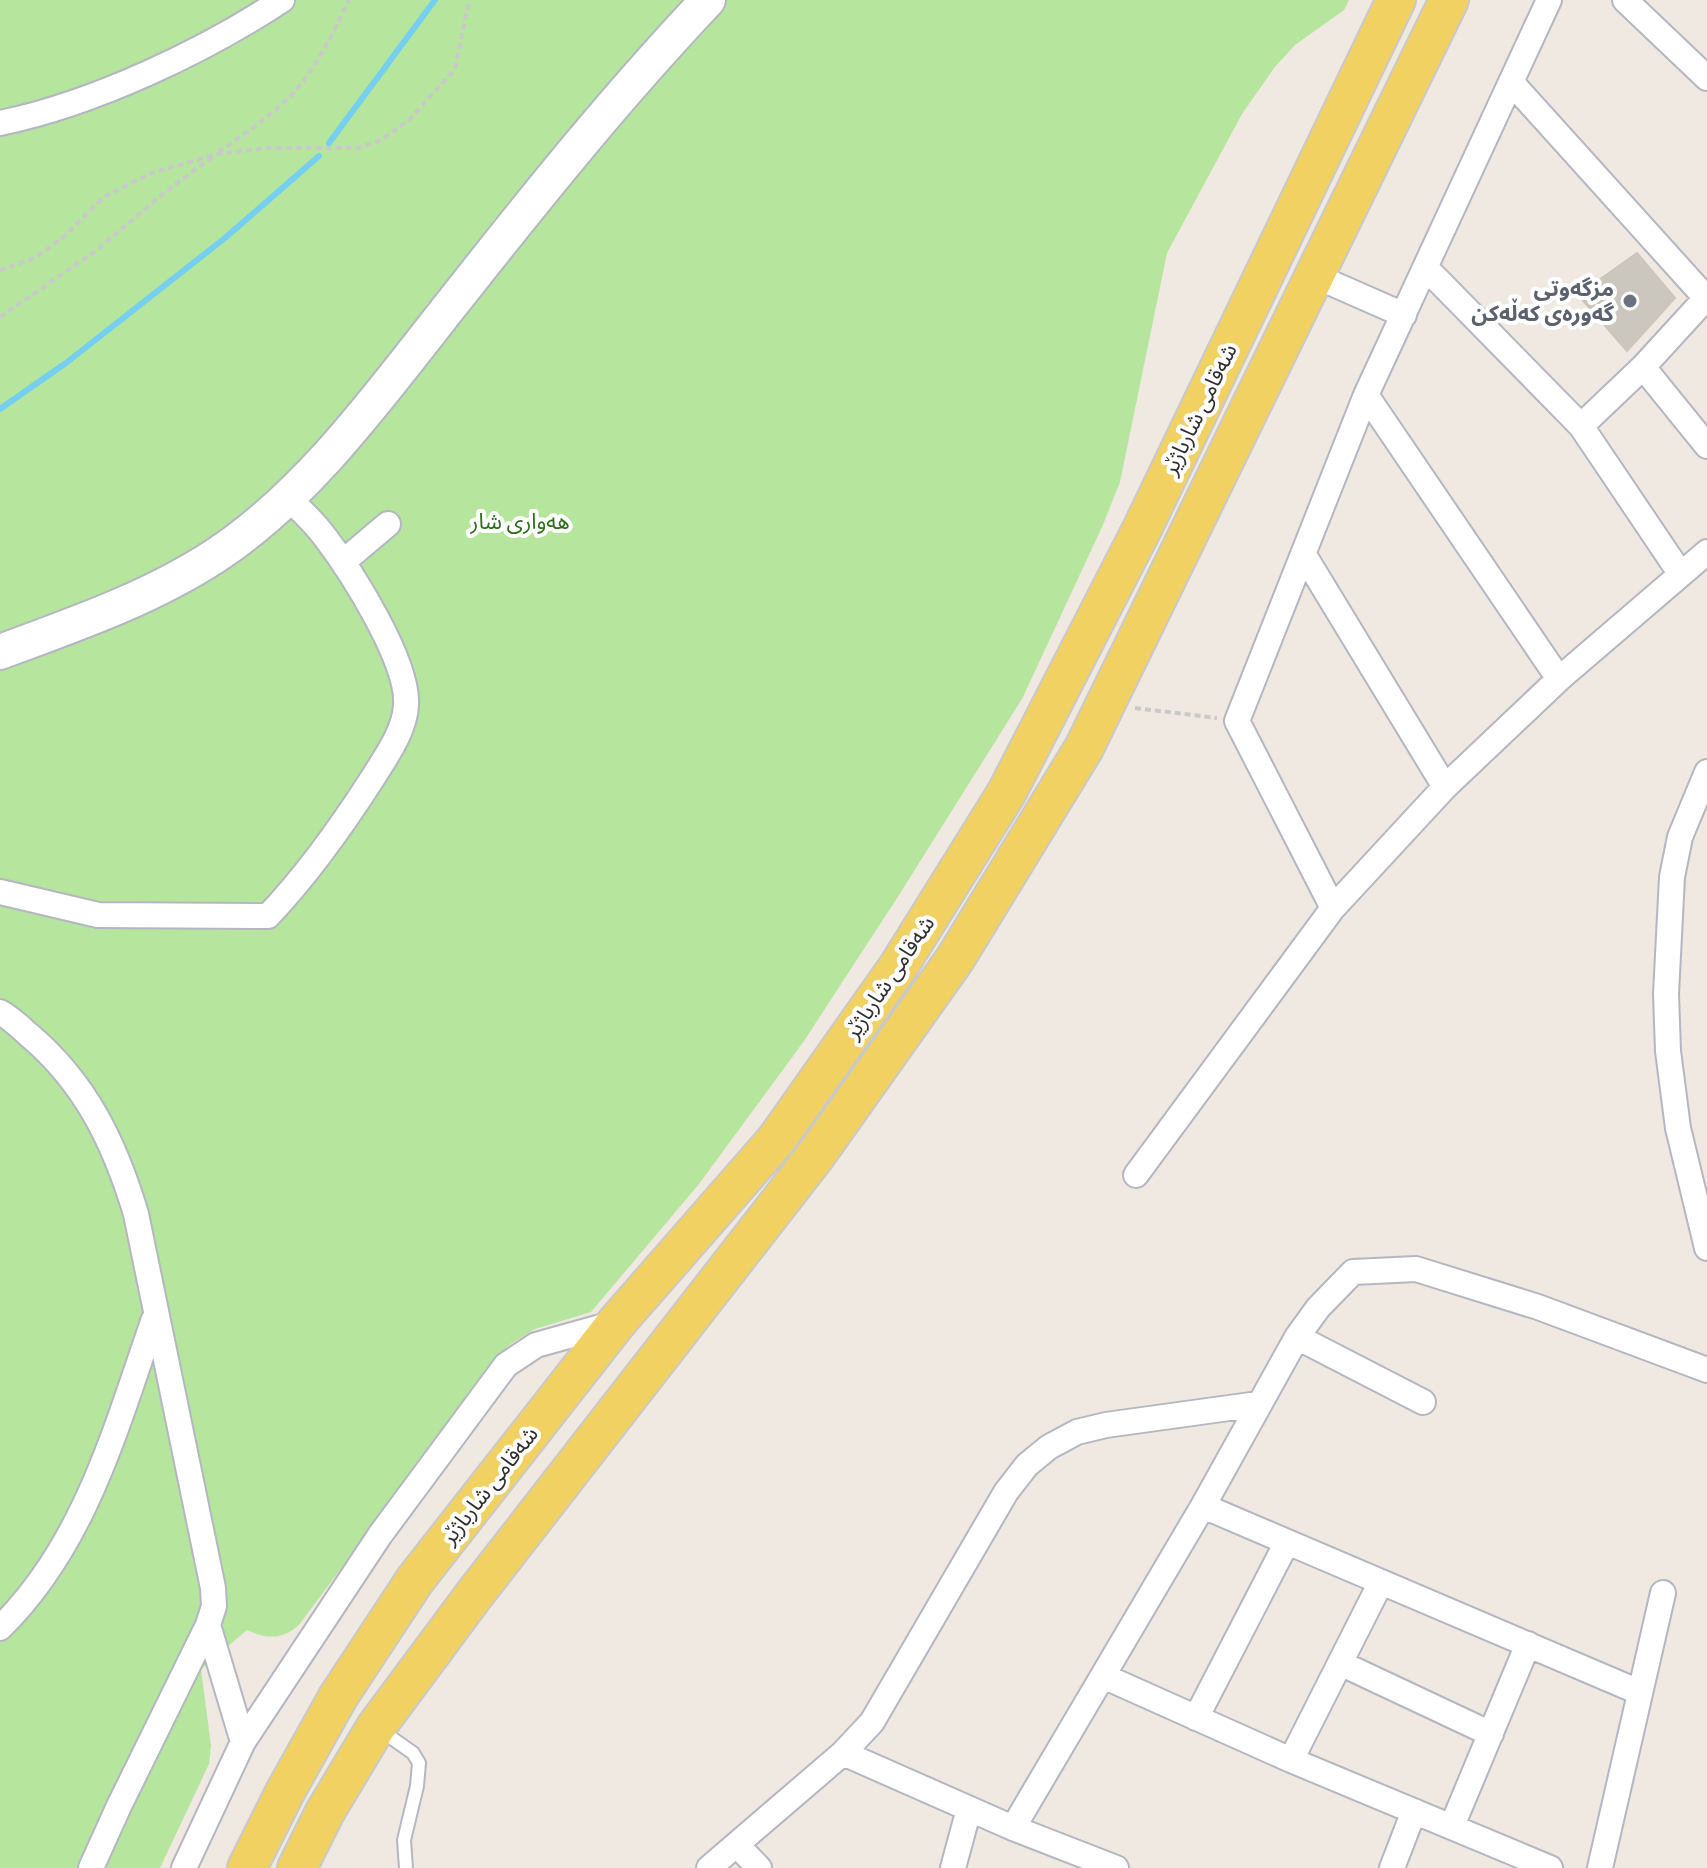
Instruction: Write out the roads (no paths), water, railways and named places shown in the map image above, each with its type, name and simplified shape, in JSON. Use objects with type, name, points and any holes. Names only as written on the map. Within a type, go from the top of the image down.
[{"type":"main road","name":"شەقامی شارباژێر","points":[[247,1868],[312,1742],[387,1621],[438,1549],[617,1322],[776,1140],[898,967],[1014,778],[1142,529],[1396,0]]},
{"type":"main road","name":"شەقامی شارباژێر","points":[[297,1868],[325,1812],[376,1727],[474,1595],[816,1155],[955,959],[1084,748],[1449,0]]},
{"type":"main road","points":[[876,998],[911,1021]]},
{"type":"street","points":[[0,123],[77,101],[139,75],[209,42],[282,0]]},
{"type":"street","points":[[0,652],[90,619],[187,573],[217,555],[287,497],[363,415],[589,131],[708,0]]},
{"type":"street","points":[[1333,908],[1237,721],[1366,395],[1549,0]]},
{"type":"street","points":[[1634,3],[1707,78]]},
{"type":"street","points":[[1511,82],[1706,298],[1643,367],[1581,426]]},
{"type":"street","points":[[1426,268],[1581,426],[1680,573]]},
{"type":"street","points":[[1313,275],[1404,315]]},
{"type":"street","points":[[1643,367],[1703,431]]},
{"type":"street","points":[[1366,395],[1559,679]]},
{"type":"street","points":[[0,892],[98,915],[268,916],[317,861],[397,736],[406,707],[404,685],[394,655],[357,584],[310,518],[287,497]]},
{"type":"street","points":[[343,562],[388,524]]},
{"type":"street","points":[[1304,555],[1445,787]]},
{"type":"street","points":[[1136,1175],[1333,908],[1445,787],[1559,679],[1680,573],[1706,555]]},
{"type":"street","points":[[1707,772],[1680,837],[1669,918],[1666,994],[1668,1051],[1678,1128],[1707,1248]]},
{"type":"street","points":[[0,1012],[46,1049],[79,1088],[122,1167],[136,1214],[213,1588],[214,1606],[208,1625],[91,1868]]},
{"type":"street","points":[[1013,1828],[1203,1506],[1297,1337],[1318,1308],[1353,1272],[1416,1269],[1538,1307],[1707,1370]]},
{"type":"street","points":[[0,1628],[21,1608],[50,1569],[76,1523],[101,1469],[155,1316]]},
{"type":"street","points":[[184,1868],[243,1742],[380,1535],[506,1365],[536,1345],[617,1322]]},
{"type":"street","points":[[1297,1337],[1423,1402]]},
{"type":"street","points":[[709,1868],[843,1753],[872,1722],[1006,1492],[1027,1465],[1049,1447],[1077,1432],[1106,1425],[1258,1404]]},
{"type":"street","points":[[1203,1506],[1639,1692]]},
{"type":"street","points":[[1196,1718],[1287,1542]]},
{"type":"street","points":[[1291,1760],[1381,1582]]},
{"type":"street","points":[[1600,1868],[1663,1593]]},
{"type":"street","points":[[208,1625],[243,1742]]},
{"type":"street","points":[[1452,1826],[1528,1644]]},
{"type":"street","points":[[1340,1663],[1491,1734]]},
{"type":"street","points":[[1103,1676],[1291,1760],[1550,1868]]},
{"type":"street","points":[[843,1753],[1013,1828],[1116,1868]]},
{"type":"street","points":[[953,1868],[969,1809]]},
{"type":"street","points":[[1392,1868],[1414,1811]]},
{"type":"street","points":[[737,1845],[759,1868]]},
{"type":"lane","points":[[376,1727],[413,1753],[419,1763],[417,1786],[404,1840],[406,1868]]},
{"type":"waterway","points":[[329,143],[435,0]]},
{"type":"waterway","points":[[0,409],[66,363],[225,238],[319,156]]},
{"type":"place","name":"مزگەوتی گەورەی کەڵەکن","points":[[1630,301]]},
{"type":"park label","name":"هەواری شار","points":[[520,521]]}]
